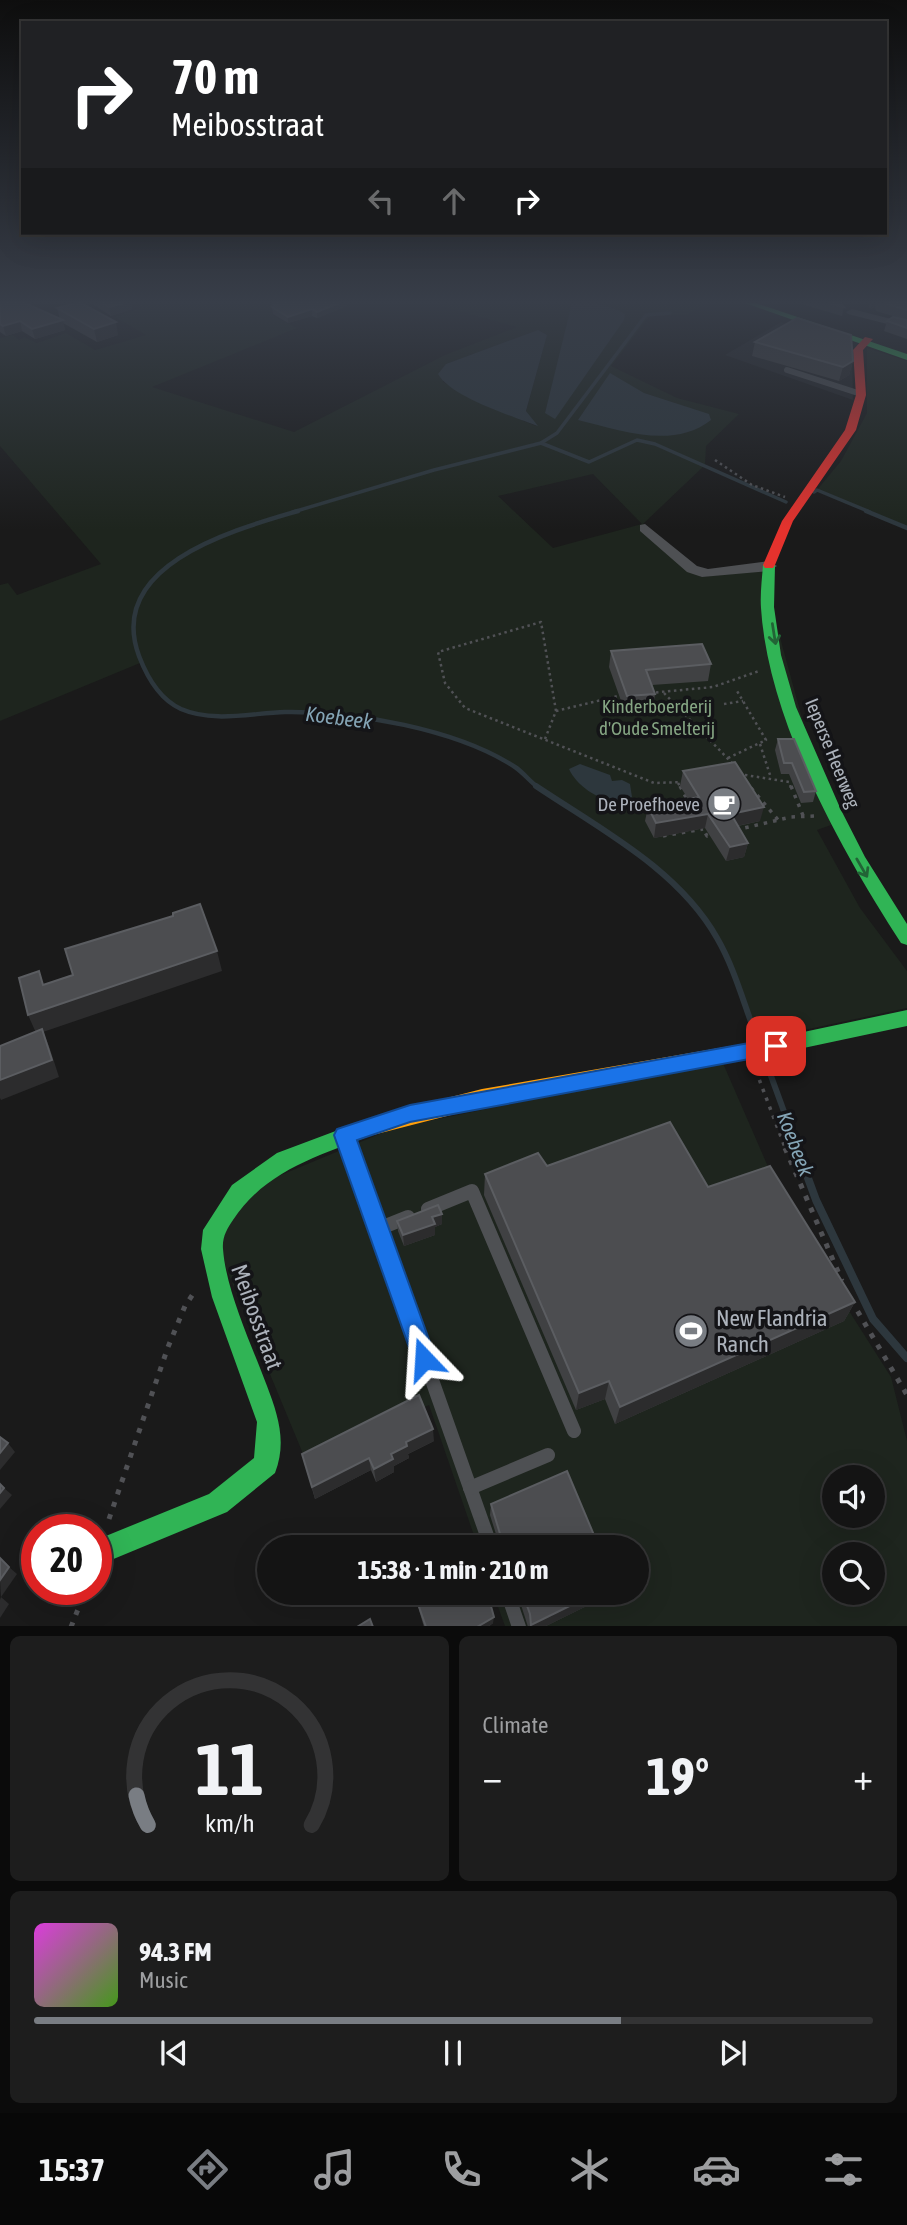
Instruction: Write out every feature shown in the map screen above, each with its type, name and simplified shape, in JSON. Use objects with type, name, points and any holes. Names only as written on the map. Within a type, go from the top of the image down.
[{"type":"street","name":"Ieperse Heerweg","points":[[861,379],[859,410],[851,429],[797,500],[780,533],[769,566],[769,602],[781,669],[797,722],[833,813],[874,888],[907,938]]},
{"type":"street","points":[[645,528],[692,569],[707,573],[769,566]]},
{"type":"street","name":"Meibosstraat","points":[[112,1547],[218,1503],[266,1464],[270,1425],[213,1266],[214,1231],[229,1201],[243,1187],[291,1156],[410,1114],[745,1052],[907,1018]]},
{"type":"lane","points":[[814,379],[861,394]]},
{"type":"lane","points":[[345,1135],[487,1535]]},
{"type":"lane","points":[[378,1229],[472,1191],[573,1431]]},
{"type":"lane","points":[[470,1488],[548,1455]]},
{"type":"lane","points":[[512,1605],[519,1626]]},
{"type":"path","points":[[715,460],[752,485],[797,500]]},
{"type":"path","points":[[545,739],[556,711],[552,674],[541,622],[438,652],[441,678],[454,700],[465,708],[654,783],[692,781]]},
{"type":"path","points":[[649,693],[713,687],[762,670],[781,669]]},
{"type":"path","points":[[728,758],[766,740],[737,691]]},
{"type":"path","points":[[663,692],[728,758],[779,821]]},
{"type":"path","points":[[556,711],[635,694]]},
{"type":"path","points":[[723,704],[743,701]]},
{"type":"path","points":[[760,743],[771,778]]},
{"type":"path","points":[[732,773],[789,780],[804,818]]},
{"type":"path","points":[[678,783],[693,811]]},
{"type":"path","points":[[731,831],[833,813]]},
{"type":"path","points":[[698,820],[707,836],[719,834]]},
{"type":"path","points":[[663,836],[703,829]]},
{"type":"path","points":[[745,1052],[755,1068],[822,1241],[857,1311],[898,1375],[907,1395]]},
{"type":"path","points":[[112,1514],[168,1347],[185,1306],[213,1266]]},
{"type":"path","points":[[71,1626],[80,1605]]},
{"type":"shaded area","points":[[442,379],[535,379],[526,411],[538,426],[468,398]]},
{"type":"shaded area","points":[[553,379],[583,379],[555,419],[545,413]]},
{"type":"shaded area","points":[[606,379],[620,379],[644,393],[709,414],[711,420],[696,429],[663,436],[629,432],[578,420]]},
{"type":"shaded area","points":[[793,379],[853,379],[853,400]]},
{"type":"shaded area","points":[[580,764],[610,775],[612,781],[622,780],[630,784],[632,797],[615,801],[587,790],[569,769]]},
{"type":"green space","name":"Kinderboerderij d'Oude Smelterij","points":[[0,379],[172,379],[152,387],[294,432],[398,379],[444,379],[443,382],[490,407],[536,426],[526,411],[535,379],[554,379],[545,413],[568,379],[638,379],[677,398],[739,414],[706,446],[705,465],[643,524],[701,577],[762,571],[831,825],[817,830],[860,908],[907,971],[907,1008],[757,1040],[714,931],[662,872],[535,785],[517,768],[491,753],[458,741],[383,722],[315,713],[221,716],[195,714],[168,701],[140,663],[0,721],[0,585],[8,583],[17,595],[101,564],[0,446]],"holes":[[[593,474],[642,524],[553,548],[498,496]]]},
{"type":"green space","points":[[867,379],[907,379],[907,528],[817,490],[841,461],[867,413]]},
{"type":"green space","name":"New Flandria Ranch","points":[[722,1061],[769,1169],[811,1251],[891,1377],[907,1441],[907,1626],[505,1626],[497,1605],[649,1605],[649,1535],[474,1535],[429,1405],[306,1461],[226,1268],[219,1238],[257,1185],[394,1128]]},
{"type":"building","points":[[702,644],[711,664],[646,670],[655,694],[627,696],[611,651]]},
{"type":"building","points":[[778,739],[794,739],[816,791],[804,792],[792,763],[784,763]]},
{"type":"building","points":[[735,762],[764,807],[731,814],[748,843],[730,847],[708,814],[656,823],[648,807],[699,797],[683,771]]},
{"type":"building","points":[[200,904],[217,951],[28,1015],[19,978],[39,971],[43,985],[73,975],[65,949],[173,916],[173,913]]},
{"type":"building","points":[[42,1029],[52,1060],[0,1080],[0,1046]]},
{"type":"building","name":"New Flandria Ranch","points":[[670,1122],[708,1187],[770,1166],[855,1302],[620,1407],[609,1381],[579,1393],[485,1174],[538,1153],[547,1166]]},
{"type":"building","points":[[438,1205],[442,1214],[432,1217],[435,1224],[403,1235],[397,1221]]},
{"type":"building","points":[[419,1395],[433,1429],[406,1442],[407,1446],[391,1454],[393,1459],[374,1469],[369,1458],[312,1487],[302,1454]]},
{"type":"building","points":[[0,1437],[8,1443],[0,1453]]},
{"type":"building","points":[[567,1471],[594,1535],[500,1535],[491,1504]]},
{"type":"building","points":[[0,1558],[9,1567],[0,1580]]},
{"type":"building","points":[[418,1605],[491,1605],[494,1617],[479,1626],[426,1626]]},
{"type":"building","points":[[527,1605],[572,1605],[531,1625]]},
{"type":"building","points":[[370,1619],[373,1626],[359,1626]]},
{"type":"waterway","name":"Koebeek","points":[[541,443],[557,433],[598,379]]},
{"type":"waterway","points":[[541,443],[589,462],[637,440],[655,444],[786,502]]},
{"type":"waterway","name":"Koebeek","points":[[293,512],[434,470],[541,443]]},
{"type":"waterway","points":[[814,492],[817,490],[870,512]]},
{"type":"waterway","name":"Koebeek","points":[[298,511],[212,541],[183,556],[158,574],[141,597],[134,624],[139,656],[160,693],[173,705],[206,716],[312,713],[404,725],[464,742],[491,754],[515,767],[539,788]]},
{"type":"waterway","points":[[866,511],[907,528]]},
{"type":"waterway","name":"Koebeek","points":[[539,788],[636,852],[681,891],[701,913],[723,950],[757,1038]]},
{"type":"waterway","name":"Koebeek","points":[[763,1054],[798,1150]]},
{"type":"waterway","name":"Koebeek","points":[[797,1148],[816,1200],[873,1319],[907,1358]]},
{"type":"traffic: fast","points":[[769,565],[767,607],[775,655],[789,707],[809,759],[858,859],[907,938]]},
{"type":"traffic: fast","points":[[766,1048],[907,1018]]},
{"type":"traffic: fast","points":[[112,1547],[218,1503],[266,1464],[269,1422],[223,1297],[212,1249],[214,1230],[239,1192],[284,1160],[373,1126]]},
{"type":"traffic: slow","points":[[373,1126],[482,1098],[766,1048]]},
{"type":"traffic: jam","points":[[769,565],[788,521],[851,430],[861,395],[861,379]]},
{"type":"place","name":"De Proefhoeve","points":[[724,804]]},
{"type":"place","name":"New Flandria Ranch","points":[[691,1331]]},
{"type":"route","points":[[424,1359],[345,1135],[410,1114],[776,1046]]}]
